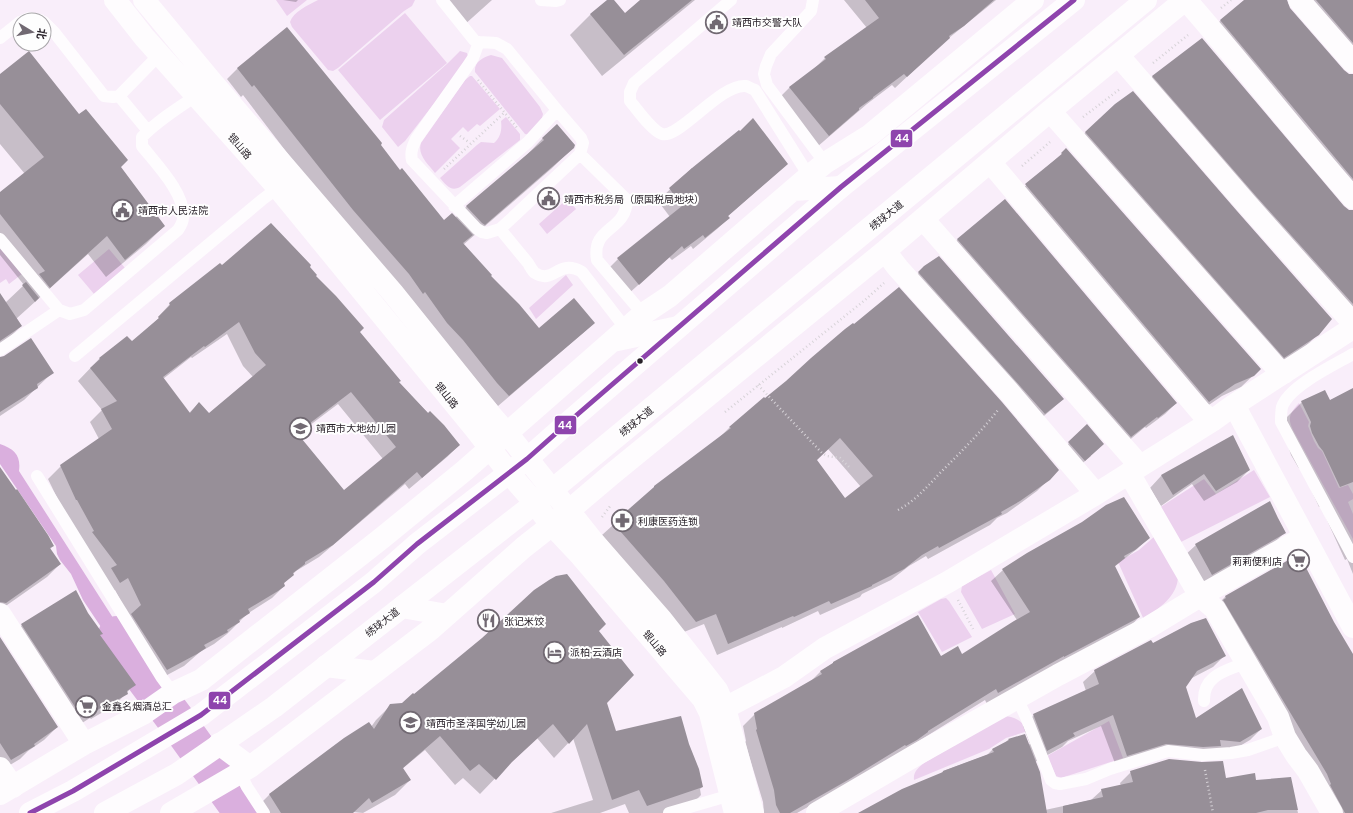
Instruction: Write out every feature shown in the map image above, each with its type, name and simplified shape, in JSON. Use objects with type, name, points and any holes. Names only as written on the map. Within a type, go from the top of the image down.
[{"type":"street","name":"银山路","points":[[115,0],[144,37],[278,188],[552,525],[703,699],[710,713],[733,804]]},
{"type":"street","name":"银山路","points":[[144,0],[212,82],[393,293],[490,414],[507,432],[593,541],[662,620],[713,684],[725,708],[753,813]]},
{"type":"street","points":[[0,768],[6,790],[84,744],[143,714],[173,693],[201,680],[382,538],[464,471],[618,335],[643,314],[670,296],[818,169],[870,136],[1033,0]]},
{"type":"street","points":[[30,813],[73,791],[201,715],[344,606],[417,544],[527,459],[841,187],[1074,0]]},
{"type":"street","name":"绣球大道","points":[[105,813],[177,774],[274,706],[552,490],[1146,0]]},
{"type":"street","points":[[171,813],[242,772],[447,615],[524,547],[890,247],[1057,105],[1185,0],[1262,89],[1309,148],[1353,198]]},
{"type":"street","points":[[1299,0],[1353,62]]},
{"type":"street","points":[[1118,55],[1353,323]]},
{"type":"street","points":[[1028,97],[1057,105]]},
{"type":"street","points":[[1057,105],[1066,130],[1276,367],[1284,373]]},
{"type":"street","points":[[990,162],[1201,412],[1212,421]]},
{"type":"street","points":[[793,190],[841,187]]},
{"type":"street","points":[[923,219],[1135,469],[1200,596],[1215,609],[1245,663],[1278,717],[1285,737],[1308,771],[1332,813]]},
{"type":"street","points":[[852,242],[890,247]]},
{"type":"street","points":[[890,247],[898,268],[1011,394],[1096,494]]},
{"type":"street","points":[[618,335],[678,327]]},
{"type":"street","points":[[725,708],[784,677],[825,648],[948,582],[1096,494],[1212,421],[1234,405],[1353,328]]},
{"type":"street","points":[[1234,405],[1353,627]]},
{"type":"street","points":[[817,813],[1058,675],[1149,627],[1304,537]]},
{"type":"street","points":[[382,538],[417,544]]},
{"type":"street","points":[[402,607],[447,615]]},
{"type":"street","points":[[0,614],[84,744]]},
{"type":"street","points":[[326,666],[374,672]]},
{"type":"street","points":[[219,744],[242,772]]},
{"type":"lane","points":[[442,0],[474,40],[479,42],[496,43],[507,49],[581,138],[583,143],[580,154],[500,229],[487,233],[477,229],[454,206],[412,160],[411,155],[413,146],[473,58],[479,42]]},
{"type":"lane","points":[[540,0],[560,0]]},
{"type":"lane","points":[[731,0],[634,83],[630,92],[630,101],[657,132],[664,135],[672,133],[711,102],[735,88],[746,86],[755,90],[818,169]]},
{"type":"lane","points":[[812,0],[810,11],[771,54],[764,74],[767,85],[818,169]]},
{"type":"lane","points":[[0,38],[12,28]]},
{"type":"lane","points":[[52,30],[104,96],[113,98],[119,96],[160,54]]},
{"type":"lane","points":[[119,96],[148,131]]},
{"type":"lane","points":[[0,239],[59,310],[70,314],[84,310],[178,230],[183,219],[181,205],[176,190],[142,146],[142,137],[180,106],[196,96]]},
{"type":"lane","points":[[454,206],[528,142],[557,110]]},
{"type":"lane","points":[[580,154],[627,200],[624,215],[602,236],[597,244],[595,252],[597,260],[643,314]]},
{"type":"lane","points":[[75,356],[278,188]]},
{"type":"lane","points":[[500,229],[534,272],[542,276],[550,276],[567,267],[574,268],[582,272],[618,335]]},
{"type":"lane","points":[[582,272],[597,260]]},
{"type":"lane","points":[[0,350],[59,310]]},
{"type":"lane","points":[[1353,354],[1311,378],[1296,390],[1283,406],[1281,415],[1281,422],[1353,557]]},
{"type":"lane","points":[[37,476],[162,678],[173,693]]},
{"type":"lane","points":[[1204,701],[1204,692],[1209,681],[1217,675],[1245,663]]},
{"type":"lane","points":[[1017,698],[1051,780],[1060,784],[1086,779],[1110,769],[1168,751],[1203,755],[1231,753],[1248,750],[1285,737]]},
{"type":"lane","points":[[242,772],[247,787],[264,813]]},
{"type":"lane","points":[[669,813],[733,804]]},
{"type":"path","points":[[1004,180],[1205,22]]},
{"type":"path","points":[[467,67],[528,142]]},
{"type":"path","points":[[431,181],[505,112]]},
{"type":"path","points":[[460,136],[470,143]]},
{"type":"path","points":[[721,415],[865,300],[898,268]]},
{"type":"path","points":[[758,385],[822,453],[827,456],[840,458],[851,469]]},
{"type":"path","points":[[898,510],[919,496],[969,444],[1011,394]]},
{"type":"path","points":[[601,524],[602,517],[615,501]]},
{"type":"path","points":[[948,582],[973,629]]},
{"type":"path","points":[[1203,755],[1212,813]]},
{"type":"shaded area","points":[[276,0],[307,0],[287,16]]},
{"type":"shaded area","points":[[318,0],[415,0],[412,6],[404,11],[333,71],[328,70],[292,27],[290,22],[294,15]]},
{"type":"shaded area","points":[[405,13],[447,63],[380,120],[338,70]]},
{"type":"shaded area","points":[[460,51],[467,53],[467,61],[405,141],[398,147],[382,127],[384,120]]},
{"type":"shaded area","points":[[491,55],[502,58],[540,107],[543,114],[542,118],[530,135],[525,134],[475,72],[477,63]]},
{"type":"shaded area","points":[[472,76],[500,109],[480,126],[477,124],[468,132],[463,127],[451,139],[460,148],[435,173],[426,163],[422,155],[420,147],[421,143],[465,80]]},
{"type":"shaded area","points":[[506,117],[520,134],[520,140],[460,187],[454,189],[447,185],[440,178],[481,142],[494,143],[500,133],[501,121]]},
{"type":"shaded area","points":[[567,199],[576,209],[547,234],[539,224]]},
{"type":"shaded area","points":[[0,245],[22,274],[9,284],[6,279],[0,283]]},
{"type":"shaded area","points":[[109,249],[125,268],[94,294],[78,275]]},
{"type":"shaded area","points":[[566,275],[573,285],[536,319],[529,308]]},
{"type":"shaded area","points":[[1299,403],[1309,422],[1308,426],[1314,441],[1318,448],[1322,451],[1339,488],[1348,485],[1353,494],[1353,499],[1348,502],[1353,514],[1353,539],[1291,426],[1290,416]]},
{"type":"shaded area","points":[[0,444],[10,448],[18,457],[19,471],[147,671],[147,678],[139,684],[83,600],[71,574],[57,554],[56,546],[0,464]]},
{"type":"shaded area","points":[[1254,470],[1270,497],[1179,543],[1159,508],[1204,479],[1216,494]]},
{"type":"shaded area","points":[[1155,536],[1178,576],[1175,590],[1171,596],[1144,620],[1118,562],[1139,550]]},
{"type":"shaded area","points":[[991,570],[1015,614],[982,629],[961,592],[962,586]]},
{"type":"shaded area","points":[[946,598],[972,637],[942,652],[918,612],[941,599]]},
{"type":"shaded area","points":[[1003,716],[1018,720],[1024,724],[1028,731],[1006,738],[989,749],[914,780],[915,772],[924,763]]},
{"type":"shaded area","points":[[1109,721],[1123,758],[1061,778],[1056,776],[1047,756]]},
{"type":"shaded area","points":[[242,803],[248,805],[254,813],[227,813]]},
{"type":"building","points":[[607,0],[614,0],[625,13],[640,0],[692,0],[624,55],[590,14]]},
{"type":"building","points":[[865,0],[994,0],[964,26],[949,36],[950,38],[907,77],[904,74],[873,97],[829,136],[789,87],[826,59],[824,57],[879,18]]},
{"type":"building","points":[[1244,0],[1287,0],[1290,8],[1344,70],[1349,74],[1353,74],[1353,179],[1220,20]]},
{"type":"building","points":[[1316,0],[1353,0],[1353,43]]},
{"type":"building","points":[[287,27],[382,143],[381,145],[400,170],[402,168],[444,220],[452,213],[473,235],[463,243],[539,328],[574,298],[595,323],[509,396],[447,323],[425,292],[423,294],[409,274],[353,210],[254,85],[252,87],[237,68]]},
{"type":"building","points":[[1202,38],[1344,206],[1349,210],[1353,210],[1353,304],[1255,195],[1152,76]]},
{"type":"building","points":[[28,52],[30,52],[79,114],[86,109],[128,160],[121,167],[165,226],[125,260],[107,236],[50,288],[39,274],[45,271],[0,214],[0,192],[44,157],[0,104],[0,74]]},
{"type":"building","points":[[1133,91],[1332,319],[1319,335],[1284,358],[1085,132],[1115,104]]},
{"type":"building","points":[[753,118],[788,164],[728,216],[730,218],[705,238],[703,235],[684,249],[682,246],[639,285],[617,258],[682,206],[669,188],[739,130],[740,131]]},
{"type":"building","points":[[557,124],[575,145],[574,148],[485,225],[482,223],[466,206],[544,140],[542,138]]},
{"type":"building","points":[[1066,148],[1261,369],[1254,376],[1235,384],[1209,402],[1025,184],[1062,154],[1061,153]]},
{"type":"building","points":[[1005,199],[1177,403],[1131,437],[957,239]]},
{"type":"building","points":[[271,223],[311,265],[310,267],[317,275],[316,276],[364,328],[360,332],[401,381],[399,382],[428,413],[430,411],[444,425],[460,445],[422,478],[417,472],[333,545],[305,562],[305,564],[293,573],[294,575],[284,583],[285,586],[248,609],[250,613],[239,620],[240,622],[227,630],[228,632],[204,645],[206,648],[197,654],[167,670],[131,614],[141,605],[128,578],[120,583],[111,568],[117,565],[92,532],[94,531],[76,500],[60,465],[112,429],[101,409],[117,401],[90,368],[100,359],[99,358],[127,336],[132,341],[159,318],[158,317],[170,305],[169,303],[220,263],[222,265]],"holes":[[[239,322],[255,353],[266,365],[209,413],[199,402],[190,413],[163,377]],[[351,392],[396,447],[344,490],[297,433]]]},
{"type":"building","points":[[939,256],[1064,399],[1045,414],[918,272]]},
{"type":"building","points":[[26,282],[39,298],[35,302],[22,285]]},
{"type":"building","points":[[899,287],[1002,402],[1059,470],[1050,480],[1001,512],[1002,514],[939,548],[938,546],[922,555],[904,569],[872,586],[831,604],[829,601],[728,644],[716,614],[696,622],[664,581],[613,523],[654,486],[731,428],[729,427],[764,397],[765,398],[786,381],[845,329],[853,323],[854,324]],"holes":[[[840,438],[873,476],[845,498],[817,460]]]},
{"type":"building","points":[[0,293],[22,326],[0,341]]},
{"type":"building","points":[[31,338],[54,373],[37,384],[38,388],[0,412],[0,357],[4,356]]},
{"type":"building","points":[[1353,388],[1353,482],[1340,487],[1323,451],[1312,433],[1310,426],[1311,422],[1301,401],[1325,390],[1330,400]]},
{"type":"building","points":[[1087,424],[1104,444],[1085,461],[1068,442]]},
{"type":"building","points":[[1233,435],[1250,470],[1216,491],[1204,474],[1173,495],[1161,475]]},
{"type":"building","points":[[0,467],[16,490],[17,489],[48,535],[54,546],[50,548],[61,564],[6,603],[0,602]]},
{"type":"building","points":[[1124,497],[1150,538],[1135,550],[1124,556],[1125,558],[1115,566],[1140,617],[1064,656],[998,693],[996,689],[928,731],[917,740],[906,746],[905,745],[848,780],[790,813],[780,813],[776,805],[774,790],[756,730],[754,713],[822,674],[820,671],[833,662],[918,615],[941,656],[958,646],[962,654],[1030,612],[1002,569],[1082,522],[1106,505]]},
{"type":"building","points":[[1270,501],[1286,533],[1212,575],[1195,544]]},
{"type":"building","points":[[1299,554],[1334,622],[1353,654],[1353,813],[1345,813],[1330,785],[1331,784],[1327,774],[1223,600],[1226,598],[1225,596]]},
{"type":"building","points":[[567,574],[606,624],[599,631],[634,675],[607,703],[616,731],[681,716],[689,744],[699,769],[703,787],[647,806],[639,790],[612,800],[587,724],[569,744],[553,724],[512,762],[496,780],[479,764],[470,771],[440,736],[403,768],[411,780],[372,803],[369,798],[353,813],[281,813],[269,794],[344,738],[369,722],[374,729],[390,704],[402,703],[413,693],[414,694],[482,638],[534,590],[556,576]]},
{"type":"building","points":[[76,590],[88,613],[103,634],[100,635],[136,685],[127,691],[128,694],[103,708],[102,707],[86,718],[81,711],[79,713],[21,624]]},
{"type":"building","points":[[1206,618],[1226,656],[1197,671],[1186,687],[1196,718],[1242,688],[1262,729],[1240,742],[1220,740],[1221,746],[1203,747],[1166,744],[1127,756],[1113,715],[1073,733],[1075,736],[1047,751],[1033,714],[1099,684],[1094,670],[1151,640],[1153,643],[1191,623]]},
{"type":"building","points":[[0,637],[58,727],[34,744],[35,746],[11,760],[0,743]]},
{"type":"building","points":[[1025,734],[1040,772],[1047,813],[858,813],[902,789],[943,771],[994,752],[992,749],[1009,740],[1008,739]]},
{"type":"building","points":[[1169,759],[1202,762],[1223,761],[1226,778],[1255,773],[1256,780],[1291,777],[1298,810],[1268,810],[1256,813],[1063,813],[1063,806],[1103,797],[1101,789],[1133,782],[1130,771]]},
{"type":"waterway","points":[[117,635],[143,676],[243,813]]},
{"type":"transit line","name":"44","points":[[30,813],[73,791],[201,715],[374,582],[417,544],[527,459],[841,187],[1074,0]]},
{"type":"place","name":"靖西市交警大队","points":[[716,22]]},
{"type":"place","name":"靖西市税务局（原国税局地块）","points":[[548,199]]},
{"type":"place","name":"靖西市人民法院","points":[[122,210]]},
{"type":"place","name":"靖西市大地幼儿园","points":[[300,428]]},
{"type":"place","name":"利康医药连锁","points":[[622,521]]},
{"type":"place","name":"莉莉便利店","points":[[1298,561]]},
{"type":"place","name":"张记米饺","points":[[489,621]]},
{"type":"place","name":"派柏·云酒店","points":[[555,652]]},
{"type":"place","name":"金鑫名烟酒总汇","points":[[87,706]]},
{"type":"place","name":"靖西市圣泽国学幼儿园","points":[[411,723]]}]
